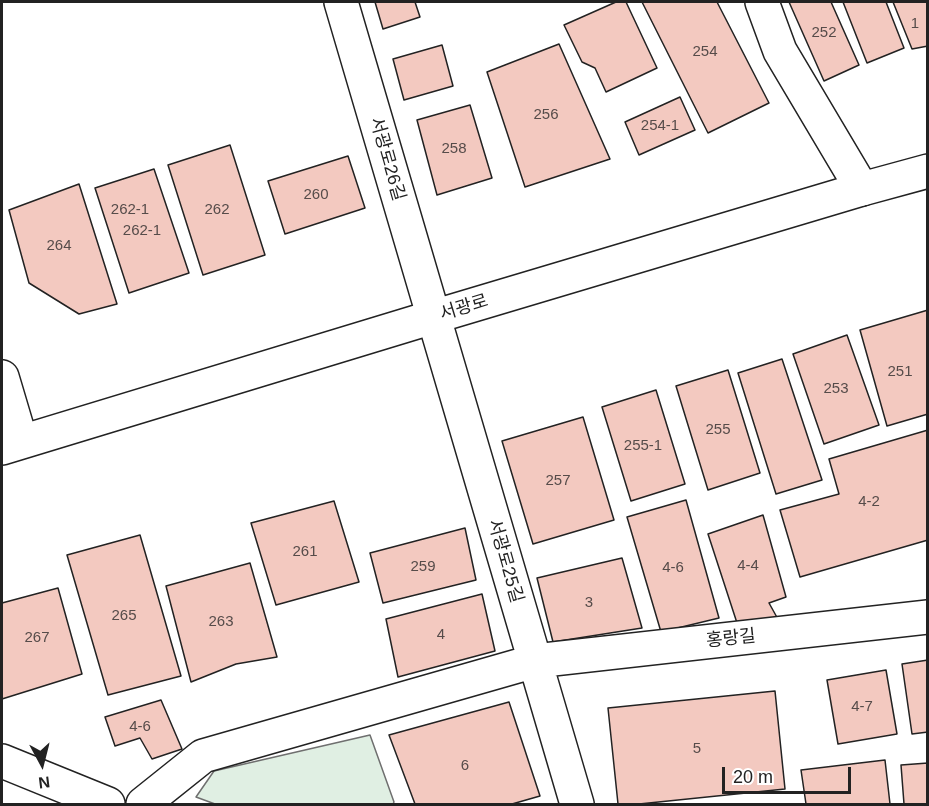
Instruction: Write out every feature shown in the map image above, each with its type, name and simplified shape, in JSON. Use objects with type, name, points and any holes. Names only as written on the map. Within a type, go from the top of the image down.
[{"type":"street","name":"서광로26길","points":[[341,2],[433,317]]},
{"type":"street","points":[[762,2],[780,51],[862,189]]},
{"type":"street","name":"서광로","points":[[11,445],[927,171]]},
{"type":"street","name":"서광로25길","points":[[433,317],[577,804]]},
{"type":"street","points":[[2,377],[11,445]]},
{"type":"street","name":"홍랑길","points":[[143,804],[203,756],[535,661],[927,617]]},
{"type":"street","points":[[2,761],[108,804]]},
{"type":"green space","points":[[370,735],[393,804],[215,804],[196,797],[214,771]]},
{"type":"building","points":[[375,2],[415,2],[420,17],[383,29]]},
{"type":"building","points":[[616,2],[626,2],[657,68],[606,92],[595,68],[582,62],[564,25]]},
{"type":"building","points":[[642,2],[717,2],[769,103],[708,133]]},
{"type":"building","points":[[789,2],[831,2],[859,65],[824,81]]},
{"type":"building","points":[[843,2],[886,2],[904,48],[867,63]]},
{"type":"building","points":[[893,2],[928,2],[928,46],[912,49]]},
{"type":"building","points":[[559,44],[610,159],[525,187],[487,72]]},
{"type":"building","points":[[442,45],[453,86],[404,100],[393,59]]},
{"type":"building","points":[[680,97],[695,130],[639,155],[625,122]]},
{"type":"building","points":[[470,105],[492,178],[437,195],[417,120]]},
{"type":"building","points":[[230,145],[265,255],[203,275],[168,165]]},
{"type":"building","points":[[348,156],[365,208],[285,234],[268,181]]},
{"type":"building","points":[[154,169],[189,273],[129,293],[95,188]]},
{"type":"building","points":[[79,184],[117,304],[79,314],[29,283],[9,210]]},
{"type":"building","points":[[928,310],[928,414],[887,426],[860,330]]},
{"type":"building","points":[[847,335],[879,425],[824,444],[793,354]]},
{"type":"building","points":[[782,359],[822,480],[776,494],[738,373]]},
{"type":"building","points":[[728,370],[760,473],[708,490],[676,386]]},
{"type":"building","points":[[656,390],[685,484],[631,501],[602,407]]},
{"type":"building","points":[[583,417],[614,520],[533,544],[502,441]]},
{"type":"building","points":[[928,430],[928,540],[800,577],[780,510],[839,494],[829,459]]},
{"type":"building","points":[[686,500],[719,618],[661,632],[627,517]]},
{"type":"building","points":[[334,501],[359,582],[276,605],[251,523]]},
{"type":"building","points":[[763,515],[786,597],[769,603],[779,621],[738,626],[708,534]]},
{"type":"building","points":[[465,528],[476,580],[383,603],[370,553]]},
{"type":"building","points":[[140,535],[181,676],[108,695],[67,555]]},
{"type":"building","points":[[622,558],[642,628],[553,642],[537,578]]},
{"type":"building","points":[[250,563],[277,657],[236,664],[191,682],[166,586]]},
{"type":"building","points":[[58,588],[82,674],[2,699],[2,603]]},
{"type":"building","points":[[482,594],[495,651],[398,677],[386,619]]},
{"type":"building","points":[[928,660],[928,732],[912,734],[902,664]]},
{"type":"building","points":[[886,670],[897,734],[838,744],[827,680]]},
{"type":"building","points":[[775,691],[785,789],[639,804],[618,804],[608,708]]},
{"type":"building","points":[[161,700],[182,749],[152,759],[140,738],[115,746],[105,717]]},
{"type":"building","points":[[509,702],[540,796],[512,804],[415,804],[389,735]]},
{"type":"building","points":[[885,760],[890,804],[806,804],[801,770]]},
{"type":"building","points":[[928,763],[928,804],[904,804],[901,765]]}]
